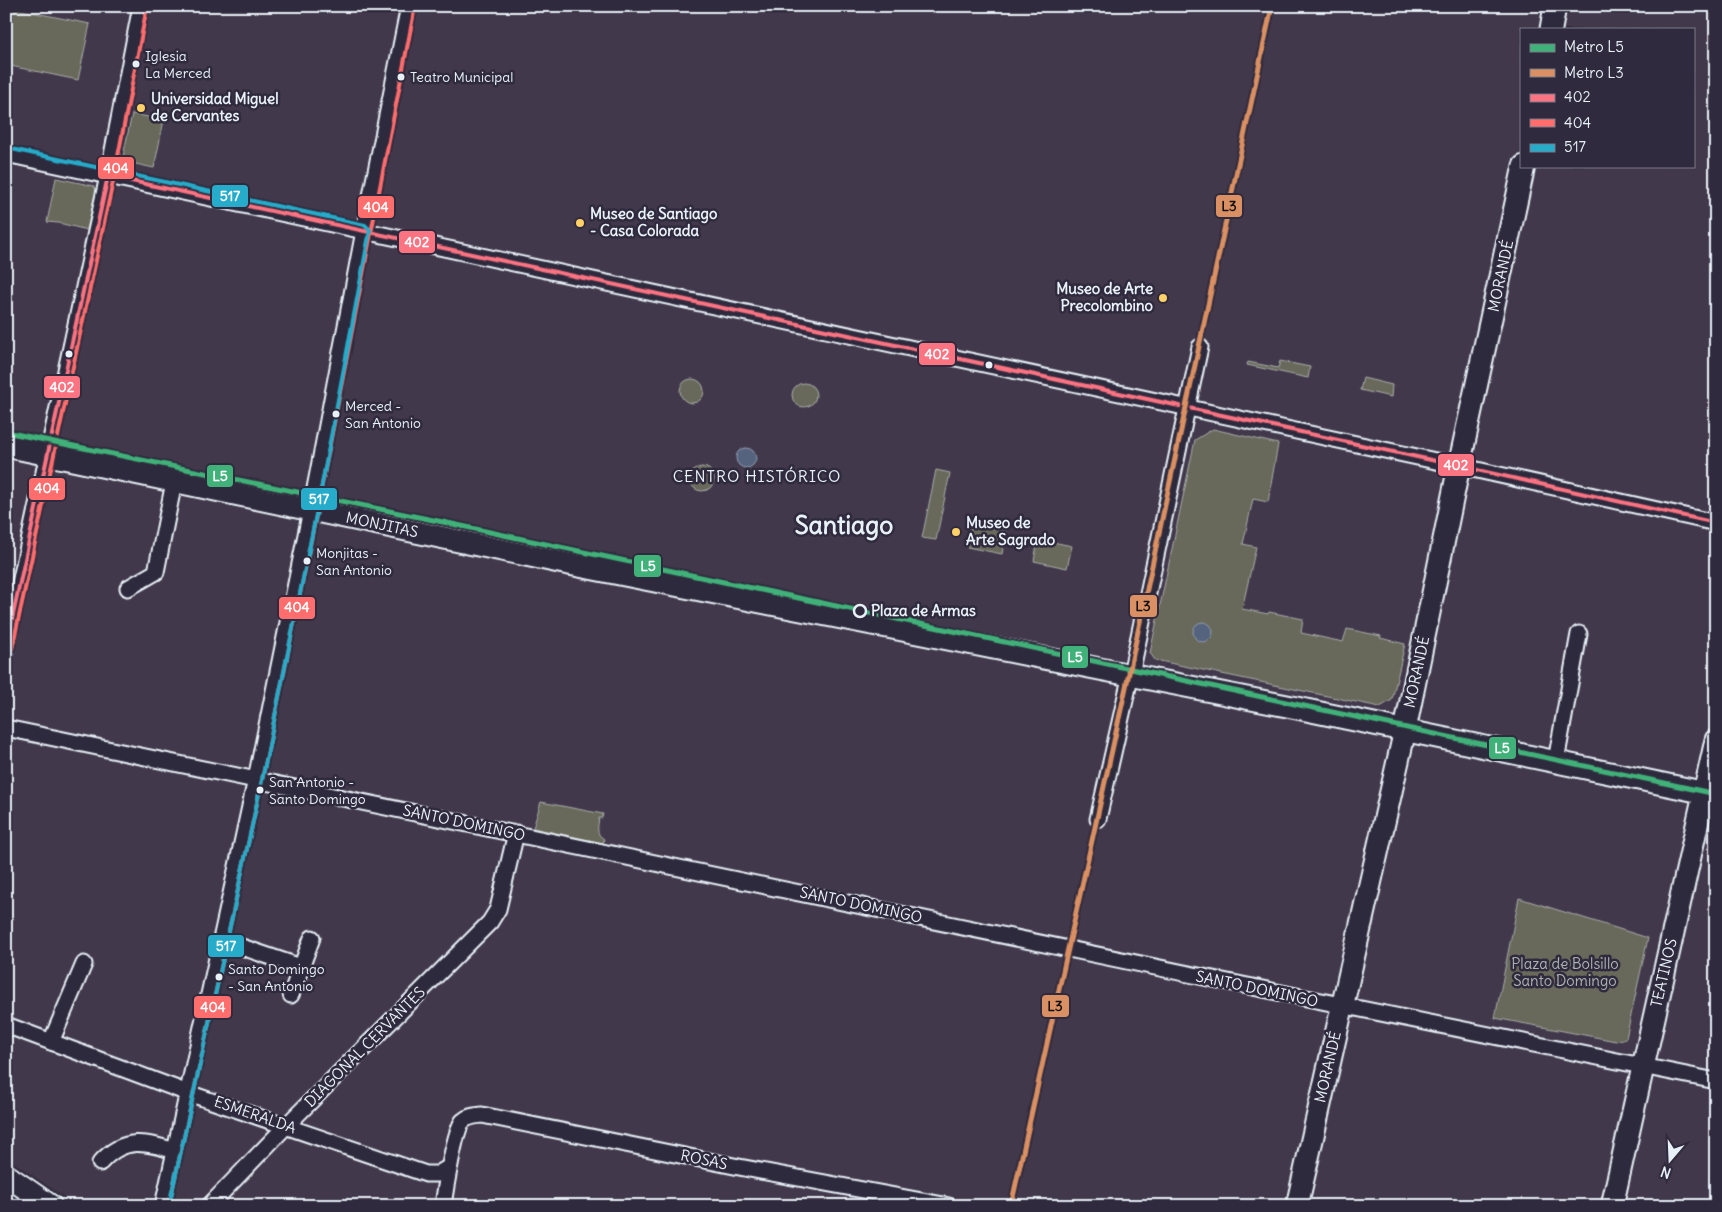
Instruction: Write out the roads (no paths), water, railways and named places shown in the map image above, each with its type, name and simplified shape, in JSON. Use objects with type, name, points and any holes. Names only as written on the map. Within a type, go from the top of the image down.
[{"type":"main road","points":[[1551,28],[1555,6]]},
{"type":"main road","name":"MORANDÉ","points":[[1297,1206],[1405,730],[1459,466],[1524,168]]},
{"type":"main road","name":"MONJITAS","points":[[6,446],[582,567],[1131,674]]},
{"type":"main road","points":[[1131,674],[1710,794]]},
{"type":"main road","name":"TEATINOS","points":[[1612,1206],[1643,1067],[1710,794],[1716,740]]},
{"type":"main road","points":[[6,1176],[51,1206]]},
{"type":"street","points":[[6,648],[108,176],[141,6]]},
{"type":"street","points":[[163,1206],[256,779],[311,510],[409,6]]},
{"type":"street","points":[[6,154],[1459,466],[1716,523]]},
{"type":"street","points":[[1098,819],[1131,674],[1200,348]]},
{"type":"street","points":[[128,588],[156,572],[174,482]]},
{"type":"street","points":[[1556,761],[1579,634]]},
{"type":"street","name":"SANTO DOMINGO","points":[[6,728],[1341,1006],[1716,1081]]},
{"type":"street","name":"DIAGONAL CERVANTES","points":[[210,1206],[286,1126],[494,917],[498,909],[516,833]]},
{"type":"street","points":[[291,995],[312,938]]},
{"type":"street","points":[[222,940],[301,967]]},
{"type":"street","points":[[51,1042],[84,964]]},
{"type":"street","name":"ESMERALDA","points":[[6,1025],[188,1093],[426,1174],[438,1174],[448,1168]]},
{"type":"street","name":"ROSAS","points":[[448,1168],[452,1161],[462,1122],[470,1117],[482,1115],[739,1167],[949,1206]]},
{"type":"street","points":[[100,1163],[113,1151],[136,1142],[175,1151]]},
{"type":"street","points":[[443,1206],[448,1168]]},
{"type":"water","points":[[742,448],[750,448],[756,454],[756,462],[750,468],[742,468],[736,462],[736,454]]},
{"type":"water","points":[[1203,622],[1210,625],[1213,632],[1210,639],[1203,642],[1196,639],[1193,632],[1196,625]]},
{"type":"metro line","name":"L3","points":[[1011,1206],[1126,687],[1272,6]]},
{"type":"metro line","name":"L5","points":[[6,432],[443,522],[1716,794]]},
{"type":"place","name":"Iglesia La Merced","points":[[136,64]]},
{"type":"place","name":"Teatro Municipal","points":[[401,77]]},
{"type":"place","name":"Universidad Miguel de Cervantes","points":[[141,108]]},
{"type":"place","name":"Museo de Santiago - Casa Colorada","points":[[580,223]]},
{"type":"place","name":"Museo de Arte Precolombino","points":[[1163,298]]},
{"type":"place","name":"Merced - San Antonio","points":[[336,414]]},
{"type":"place","name":"Museo de Arte Sagrado","points":[[956,532]]},
{"type":"place","name":"Monjitas - San Antonio","points":[[307,561]]},
{"type":"place","name":"Plaza de Armas","points":[[860,611]]},
{"type":"place","name":"San Antonio - Santo Domingo","points":[[260,790]]},
{"type":"place","name":"Santo Domingo - San Antonio","points":[[219,977]]},
{"type":"district","name":"CENTRO HISTÓRICO","points":[[757,476]]},
{"type":"district","name":"Santiago","points":[[844,525]]},
{"type":"park label","name":"Plaza de Bolsillo Santo Domingo","points":[[1565,972]]}]
